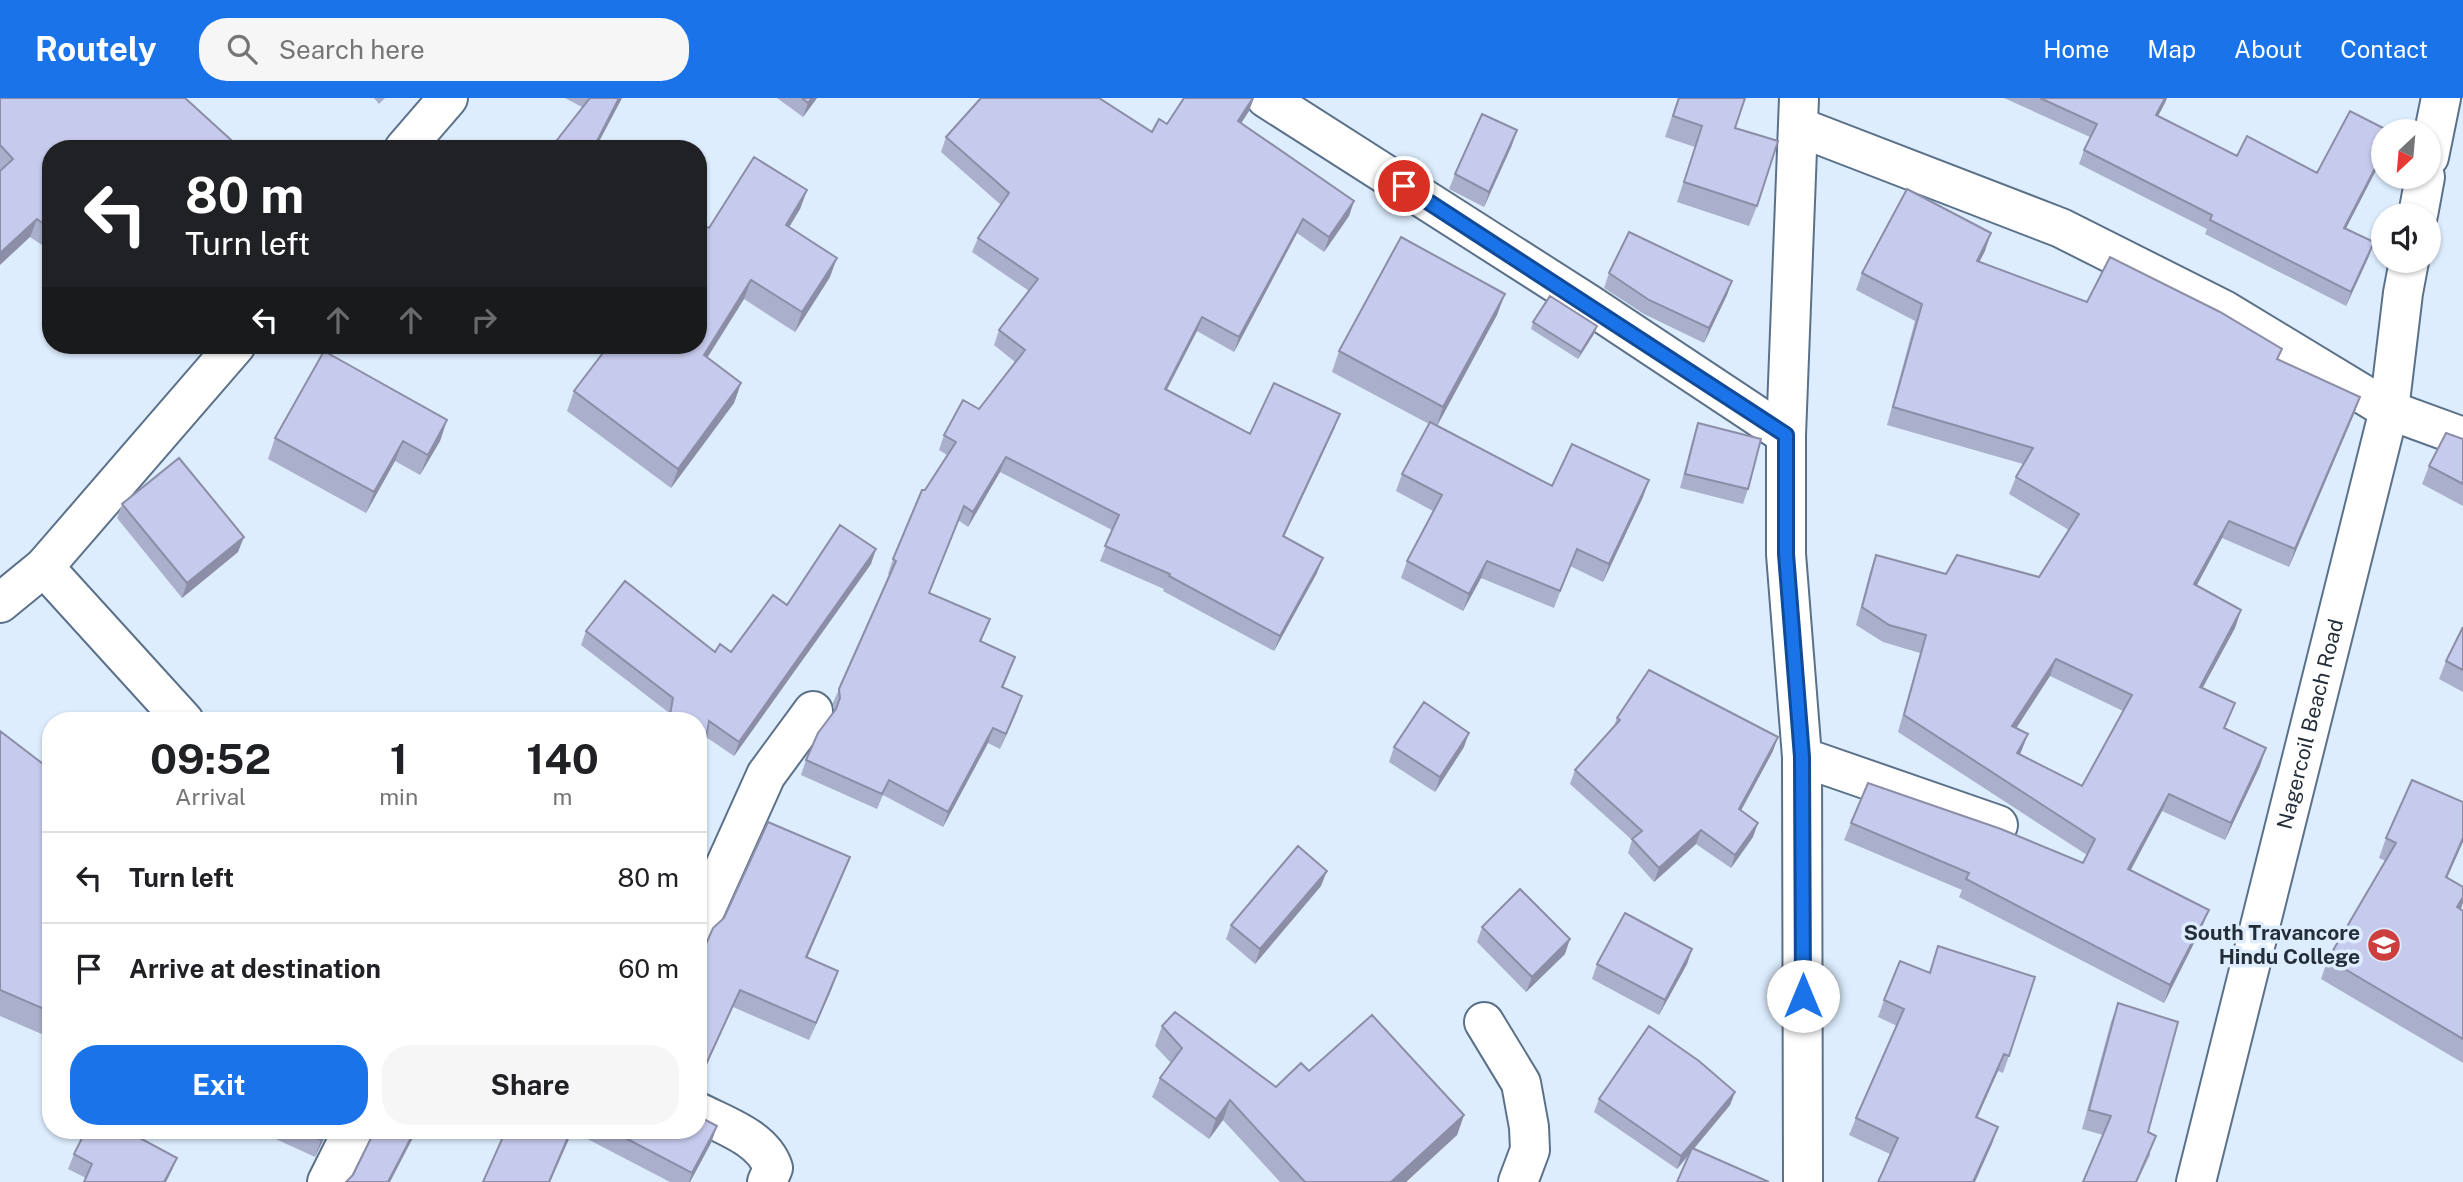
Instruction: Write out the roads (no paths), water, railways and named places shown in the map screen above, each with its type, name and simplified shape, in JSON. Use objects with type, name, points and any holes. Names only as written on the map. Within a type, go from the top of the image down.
[{"type":"street","points":[[412,140],[448,98]]},
{"type":"street","points":[[1266,98],[1587,303],[1786,435]]},
{"type":"street","points":[[2437,119],[2441,98]]},
{"type":"street","points":[[1803,1182],[1802,757],[1786,554],[1786,435],[1799,113],[2061,228],[2224,310],[2389,410],[2463,438]]},
{"type":"street","name":"Nagercoil Beach Road","points":[[2196,1182],[2389,410],[2407,273]]},
{"type":"street","points":[[0,603],[44,567],[228,354]]},
{"type":"street","points":[[44,567],[176,712]]},
{"type":"street","points":[[707,906],[766,775],[813,711]]},
{"type":"street","points":[[1802,757],[1998,825]]},
{"type":"street","points":[[1484,1022],[1521,1083],[1530,1150],[1518,1182]]},
{"type":"street","points":[[707,1117],[760,1146],[769,1157],[773,1168],[767,1182]]},
{"type":"street","points":[[327,1182],[348,1139]]},
{"type":"place","name":"South Travancore Hindu College","points":[[2384,945]]}]
